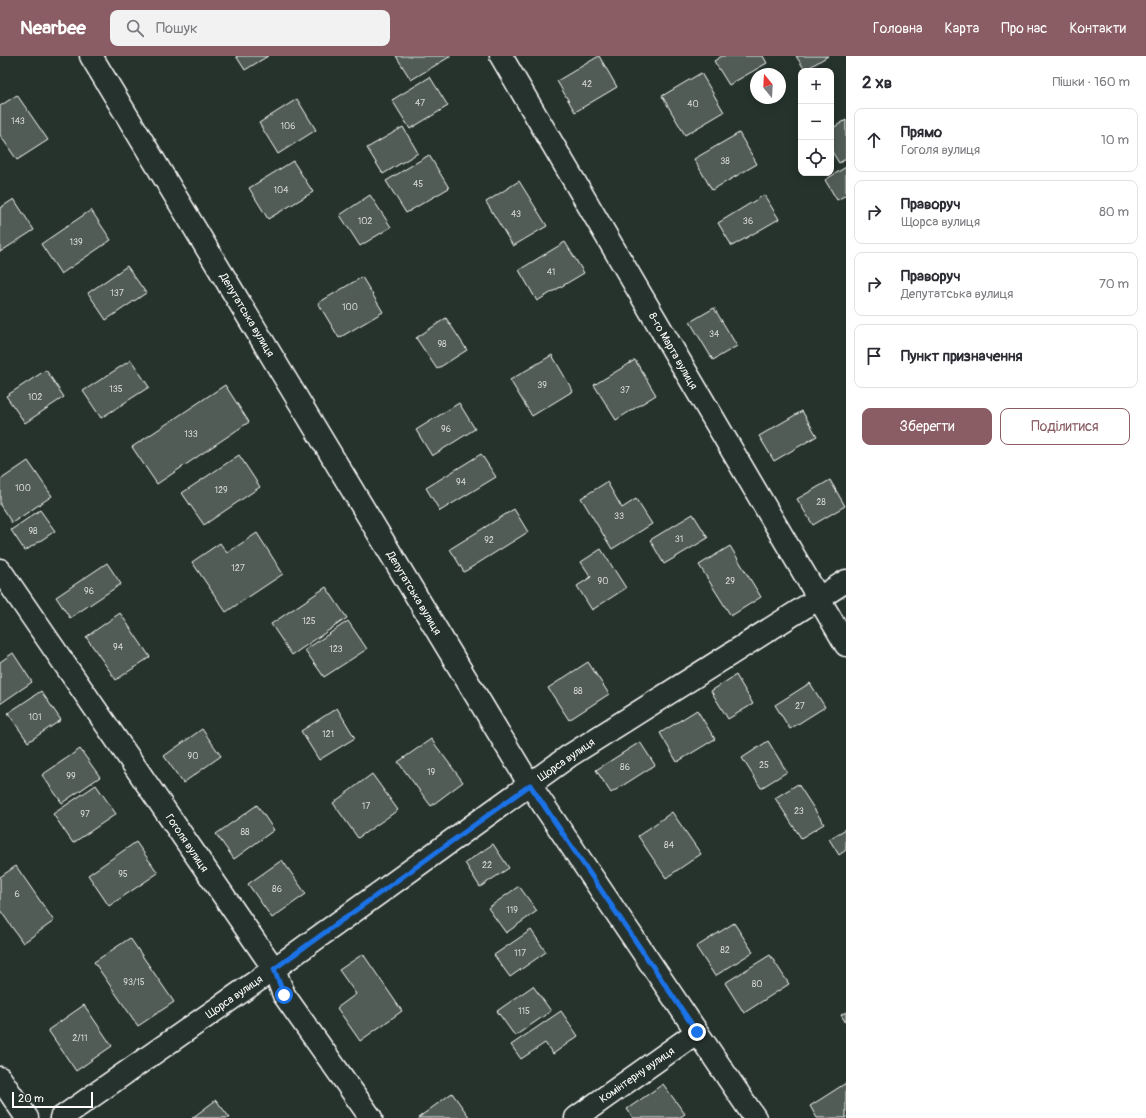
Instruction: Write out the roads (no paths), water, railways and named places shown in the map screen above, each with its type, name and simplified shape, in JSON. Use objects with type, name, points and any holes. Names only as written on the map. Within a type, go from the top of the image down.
[{"type":"street","name":"Депутатська вулиця","points":[[91,56],[530,785],[755,1118]]},
{"type":"street","name":"8-го Марта вулиця","points":[[501,56],[846,645]]},
{"type":"street","name":"Гоголя вулиця","points":[[0,570],[274,969],[284,995],[371,1118]]},
{"type":"street","name":"Щорса вулиця","points":[[61,1118],[274,969],[569,756],[846,581]]},
{"type":"street","name":"Комінтерну вулиця","points":[[576,1118],[697,1032]]},
{"type":"street","points":[[0,1078],[27,1118]]}]
